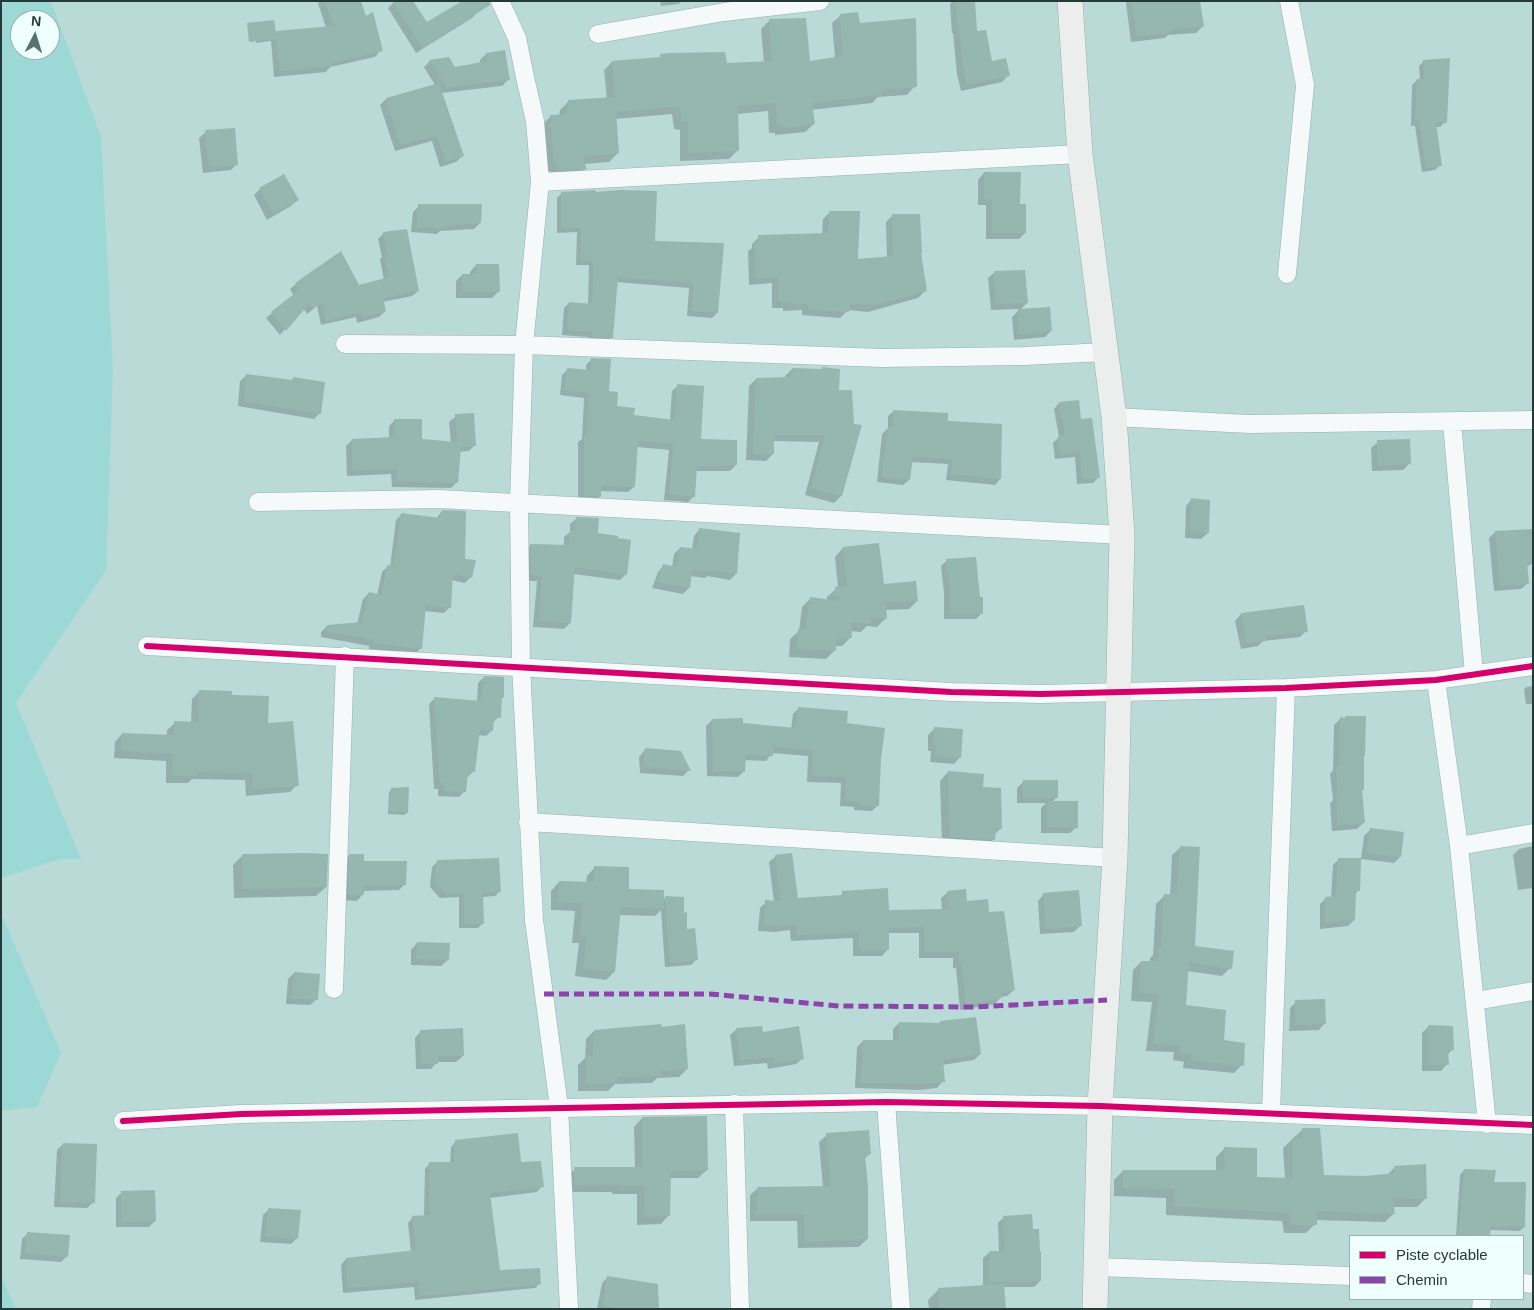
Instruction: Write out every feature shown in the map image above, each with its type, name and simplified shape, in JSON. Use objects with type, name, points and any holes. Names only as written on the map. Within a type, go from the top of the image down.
[{"type":"main road","points":[[1070,1],[1080,154],[1114,417],[1122,535],[1115,858],[1100,1106],[1094,1309]]},
{"type":"street","points":[[500,1],[517,38],[526,77],[535,121],[540,182],[524,345],[519,503],[521,666],[534,920],[559,1107],[569,1309]]},
{"type":"street","points":[[598,34],[723,7],[820,1]]},
{"type":"street","points":[[1287,274],[1305,85],[1289,1]]},
{"type":"street","points":[[540,182],[1080,154]]},
{"type":"street","points":[[345,344],[524,345],[882,358],[1024,356],[1105,352]]},
{"type":"street","points":[[1114,417],[1249,424],[1533,420]]},
{"type":"street","points":[[1452,422],[1474,675]]},
{"type":"street","points":[[258,502],[439,499],[1122,535]]},
{"type":"street","points":[[147,646],[950,692],[1041,694],[1286,688],[1436,680],[1533,666]]},
{"type":"street","points":[[334,989],[345,656]]},
{"type":"street","points":[[1436,680],[1459,846],[1487,1124]]},
{"type":"street","points":[[1272,1113],[1286,688]]},
{"type":"street","points":[[528,822],[1115,858]]},
{"type":"street","points":[[1459,846],[1533,833]]},
{"type":"street","points":[[1475,1001],[1533,992]]},
{"type":"street","points":[[123,1121],[241,1114],[886,1102],[1100,1106],[1533,1125]]},
{"type":"street","points":[[886,1102],[901,1309]]},
{"type":"street","points":[[734,1104],[740,1309]]},
{"type":"street","points":[[1096,1267],[1349,1276]]},
{"type":"shaded area","points":[[8,1],[51,1],[54,10],[10,10],[10,60],[60,60],[60,25],[101,137],[113,370],[106,570],[16,703],[81,859],[60,859],[1,878],[1,5]]},
{"type":"shaded area","points":[[1,913],[61,1053],[37,1107],[1,1111]]},
{"type":"shaded area","points":[[1,1278],[3,1280],[16,1309],[1,1309]]},
{"type":"building","points":[[325,1],[361,1],[366,16],[373,12],[383,51],[333,63],[333,66],[280,71],[276,31],[333,26]]},
{"type":"building","points":[[393,1],[413,1],[427,22],[462,1],[490,1],[490,5],[422,48]]},
{"type":"building","points":[[956,1],[975,1],[977,31],[986,30],[992,61],[1006,58],[1010,76],[967,85],[963,67]]},
{"type":"building","points":[[1132,1],[1200,1],[1204,27],[1172,29],[1173,32],[1137,37]]},
{"type":"building","points":[[858,12],[860,23],[916,18],[917,87],[881,90],[882,95],[812,103],[815,124],[783,128],[783,125],[777,125],[776,103],[738,106],[739,151],[688,153],[688,122],[682,121],[680,106],[616,112],[612,61],[660,57],[660,54],[669,53],[725,52],[727,63],[772,61],[769,19],[806,18],[810,61],[843,56],[840,14]]},
{"type":"building","points":[[274,20],[277,39],[249,42],[247,23]]},
{"type":"building","points":[[505,50],[510,80],[447,87],[429,60],[449,57],[455,67],[487,61],[486,53]]},
{"type":"building","points":[[1450,58],[1447,123],[1436,122],[1442,166],[1426,168],[1419,121],[1415,121],[1417,79],[1424,79],[1423,60]]},
{"type":"building","points":[[439,83],[464,156],[446,162],[437,136],[400,145],[386,98]]},
{"type":"building","points":[[615,97],[619,153],[582,157],[587,169],[559,170],[558,162],[554,163],[550,115],[567,114],[568,100]]},
{"type":"building","points":[[235,128],[238,165],[209,167],[205,130]]},
{"type":"building","points":[[984,172],[1021,172],[1020,204],[1026,204],[1026,233],[992,233],[992,199],[984,200]]},
{"type":"building","points":[[284,174],[299,200],[274,214],[259,188]]},
{"type":"building","points":[[595,190],[596,192],[620,190],[657,191],[655,241],[724,243],[718,313],[691,311],[694,283],[618,277],[613,338],[592,337],[593,332],[567,330],[569,302],[592,304],[594,261],[581,260],[581,228],[562,228],[561,192]]},
{"type":"building","points":[[418,204],[482,204],[481,223],[445,226],[445,228],[417,227]]},
{"type":"building","points":[[829,211],[860,211],[858,259],[893,256],[892,214],[920,214],[921,253],[927,291],[876,305],[849,304],[849,312],[808,309],[808,304],[789,304],[789,302],[778,301],[779,277],[756,278],[755,243],[758,243],[758,235],[828,233]]},
{"type":"building","points":[[407,229],[419,291],[383,298],[386,311],[362,318],[361,312],[326,321],[322,302],[313,309],[309,304],[286,331],[271,312],[299,290],[295,283],[341,251],[359,285],[389,277],[384,253],[387,252],[383,232]]},
{"type":"building","points":[[476,264],[499,264],[500,292],[462,292],[462,274],[476,274]]},
{"type":"building","points":[[1025,270],[1028,303],[996,304],[994,271]]},
{"type":"building","points":[[1050,307],[1052,331],[1019,334],[1018,309]]},
{"type":"building","points":[[591,358],[611,359],[609,391],[618,392],[617,406],[635,408],[634,415],[675,420],[677,384],[704,386],[701,439],[737,440],[737,465],[697,466],[695,497],[669,494],[674,444],[638,441],[635,487],[601,485],[601,497],[584,496],[584,435],[587,436],[589,393],[565,390],[567,368],[590,370]]},
{"type":"building","points":[[822,367],[840,369],[839,390],[852,390],[854,424],[862,425],[842,496],[811,488],[825,435],[774,435],[774,454],[753,454],[756,378],[791,377],[792,368],[822,369]]},
{"type":"building","points":[[246,374],[293,380],[293,377],[325,382],[321,414],[244,401]]},
{"type":"building","points":[[1079,400],[1081,419],[1092,418],[1100,478],[1082,479],[1080,452],[1060,454],[1058,436],[1065,435],[1059,402]]},
{"type":"building","points":[[893,410],[948,413],[948,421],[1002,424],[1001,479],[951,474],[953,459],[913,457],[910,480],[882,477],[888,427],[893,427]]},
{"type":"building","points":[[474,413],[476,446],[461,447],[458,483],[397,481],[397,469],[352,470],[352,439],[395,437],[394,419],[422,419],[422,439],[457,442],[455,414]]},
{"type":"building","points":[[1410,439],[1411,464],[1378,466],[1377,440]]},
{"type":"building","points":[[1191,498],[1210,500],[1209,533],[1190,532]]},
{"type":"building","points":[[442,510],[466,511],[465,559],[476,560],[472,578],[453,574],[451,608],[426,605],[422,649],[374,643],[374,640],[326,631],[327,625],[362,622],[369,592],[382,595],[387,565],[394,566],[401,513],[440,518]]},
{"type":"building","points":[[576,517],[599,518],[598,533],[631,540],[627,575],[575,567],[571,623],[539,621],[542,576],[531,575],[530,544],[569,545],[570,530],[575,531]]},
{"type":"building","points":[[699,528],[740,533],[737,574],[712,570],[712,572],[692,570],[690,588],[657,582],[663,564],[677,567],[680,547],[697,549]]},
{"type":"building","points":[[1533,529],[1533,561],[1527,562],[1529,584],[1500,586],[1495,531]]},
{"type":"building","points":[[879,543],[884,584],[916,581],[918,601],[886,602],[887,619],[871,617],[871,624],[851,622],[852,638],[837,638],[836,651],[797,649],[798,629],[805,630],[810,597],[840,601],[839,596],[835,596],[835,587],[847,586],[843,547]]},
{"type":"building","points":[[976,557],[980,597],[983,597],[983,614],[950,614],[950,586],[946,559]]},
{"type":"building","points":[[1304,605],[1308,632],[1265,636],[1266,641],[1247,643],[1241,613]]},
{"type":"building","points":[[484,676],[504,677],[504,698],[502,697],[501,718],[494,717],[493,731],[480,730],[475,772],[468,772],[466,792],[443,791],[444,783],[440,783],[434,697],[481,701]]},
{"type":"building","points":[[199,690],[232,691],[232,695],[269,696],[268,723],[293,721],[299,786],[253,789],[252,773],[197,772],[197,776],[172,776],[173,754],[121,751],[122,733],[174,735],[174,721],[198,722]]},
{"type":"building","points":[[798,707],[848,711],[847,723],[885,728],[881,759],[879,806],[859,805],[859,802],[845,800],[846,777],[812,776],[813,750],[774,747],[773,756],[746,754],[745,772],[713,771],[712,719],[743,718],[743,723],[796,728]]},
{"type":"building","points":[[1345,716],[1366,716],[1364,790],[1362,790],[1365,823],[1338,825],[1336,766],[1339,766],[1340,717],[1345,718]]},
{"type":"building","points":[[934,727],[963,729],[961,758],[935,756],[936,745],[933,745]]},
{"type":"building","points":[[644,749],[681,751],[691,771],[645,767]]},
{"type":"building","points":[[948,771],[984,774],[983,787],[1001,788],[1002,829],[996,828],[995,840],[950,837]]},
{"type":"building","points":[[1023,780],[1058,780],[1058,798],[1023,798]]},
{"type":"building","points":[[409,787],[408,813],[390,812],[391,788]]},
{"type":"building","points":[[1047,801],[1078,801],[1078,828],[1047,827]]},
{"type":"building","points":[[1370,828],[1404,832],[1401,857],[1367,853]]},
{"type":"building","points":[[1180,846],[1200,847],[1195,946],[1234,951],[1232,969],[1189,962],[1186,1005],[1226,1010],[1224,1040],[1245,1043],[1244,1066],[1191,1060],[1191,1054],[1180,1052],[1181,1045],[1153,1044],[1159,994],[1139,993],[1141,961],[1158,961],[1158,948],[1161,948],[1164,894],[1177,895]]},
{"type":"building","points":[[792,853],[798,898],[842,895],[842,891],[888,888],[889,910],[949,909],[947,891],[966,889],[967,901],[988,899],[989,912],[1004,911],[1015,990],[1001,993],[1002,998],[966,1005],[962,962],[959,962],[959,952],[925,952],[924,927],[889,928],[889,950],[859,950],[859,932],[797,935],[796,925],[764,925],[765,900],[781,901],[775,855]]},
{"type":"building","points":[[242,854],[328,854],[327,887],[243,889]]},
{"type":"building","points":[[349,854],[364,854],[364,861],[407,861],[406,885],[364,885],[364,895],[348,895]]},
{"type":"building","points":[[499,858],[501,892],[483,893],[484,924],[464,924],[464,893],[445,893],[435,881],[437,860]]},
{"type":"building","points":[[1338,858],[1361,858],[1360,891],[1356,891],[1355,920],[1325,923],[1325,897],[1336,896]]},
{"type":"building","points":[[594,866],[629,867],[629,889],[664,890],[664,909],[621,907],[615,972],[583,968],[587,936],[580,935],[583,903],[558,902],[559,881],[594,882]]},
{"type":"building","points":[[1079,890],[1082,926],[1046,929],[1043,893]]},
{"type":"building","points":[[665,896],[684,897],[684,913],[687,912],[687,929],[695,928],[698,960],[670,963]]},
{"type":"building","points":[[417,942],[450,943],[449,960],[416,959]]},
{"type":"building","points":[[294,972],[320,974],[318,1000],[292,998]]},
{"type":"building","points":[[1325,999],[1326,1024],[1295,1025],[1295,1000]]},
{"type":"building","points":[[976,1017],[981,1054],[943,1060],[945,1082],[926,1084],[861,1083],[863,1040],[899,1040],[899,1022],[940,1023],[940,1021]]},
{"type":"building","points":[[661,1024],[662,1027],[685,1024],[688,1069],[661,1071],[662,1076],[618,1077],[618,1084],[586,1084],[586,1056],[593,1056],[594,1030]]},
{"type":"building","points":[[1428,1025],[1453,1026],[1454,1050],[1448,1050],[1449,1065],[1428,1065]]},
{"type":"building","points":[[762,1026],[763,1032],[799,1026],[804,1059],[774,1063],[773,1057],[740,1060],[736,1028]]},
{"type":"building","points":[[463,1028],[464,1056],[438,1056],[438,1064],[422,1064],[420,1030]]},
{"type":"building","points":[[707,1116],[708,1170],[671,1171],[670,1216],[644,1217],[645,1186],[620,1186],[620,1184],[575,1185],[574,1167],[642,1167],[642,1117]]},
{"type":"building","points":[[1302,1128],[1320,1128],[1324,1175],[1366,1176],[1395,1173],[1394,1166],[1426,1164],[1427,1199],[1392,1198],[1395,1214],[1317,1211],[1317,1225],[1292,1225],[1290,1213],[1174,1206],[1174,1189],[1123,1188],[1123,1170],[1225,1170],[1224,1147],[1257,1148],[1257,1177],[1293,1178],[1292,1138],[1302,1138]]},
{"type":"building","points":[[869,1130],[871,1154],[865,1155],[868,1187],[868,1239],[805,1242],[804,1214],[757,1214],[757,1187],[831,1186],[826,1133]]},
{"type":"building","points":[[518,1133],[521,1162],[541,1161],[544,1187],[490,1193],[500,1270],[540,1268],[541,1284],[420,1296],[419,1282],[348,1288],[346,1258],[416,1250],[412,1216],[429,1215],[429,1162],[454,1162],[455,1140]]},
{"type":"building","points":[[63,1143],[97,1144],[95,1203],[60,1202]]},
{"type":"building","points":[[1464,1169],[1496,1170],[1494,1182],[1526,1182],[1525,1227],[1491,1226],[1490,1235],[1459,1235]]},
{"type":"building","points":[[155,1190],[156,1221],[122,1222],[121,1191]]},
{"type":"building","points":[[268,1208],[301,1210],[298,1239],[266,1236]]},
{"type":"building","points":[[1032,1214],[1033,1229],[1039,1229],[1041,1281],[989,1282],[989,1251],[1005,1251],[1003,1216]]},
{"type":"building","points":[[27,1232],[70,1235],[68,1257],[25,1253]]},
{"type":"building","points":[[607,1276],[658,1284],[659,1309],[621,1309],[603,1306]]},
{"type":"building","points":[[1004,1284],[1006,1309],[939,1309],[938,1288]]},
{"type":"marked path","points":[[544,994],[710,994],[839,1006],[974,1007],[1107,1000]]},
{"type":"cycle path","points":[[147,646],[951,692],[1041,694],[1286,688],[1436,680],[1533,666]]},
{"type":"cycle path","points":[[123,1121],[241,1114],[886,1102],[1100,1106],[1533,1125]]}]
